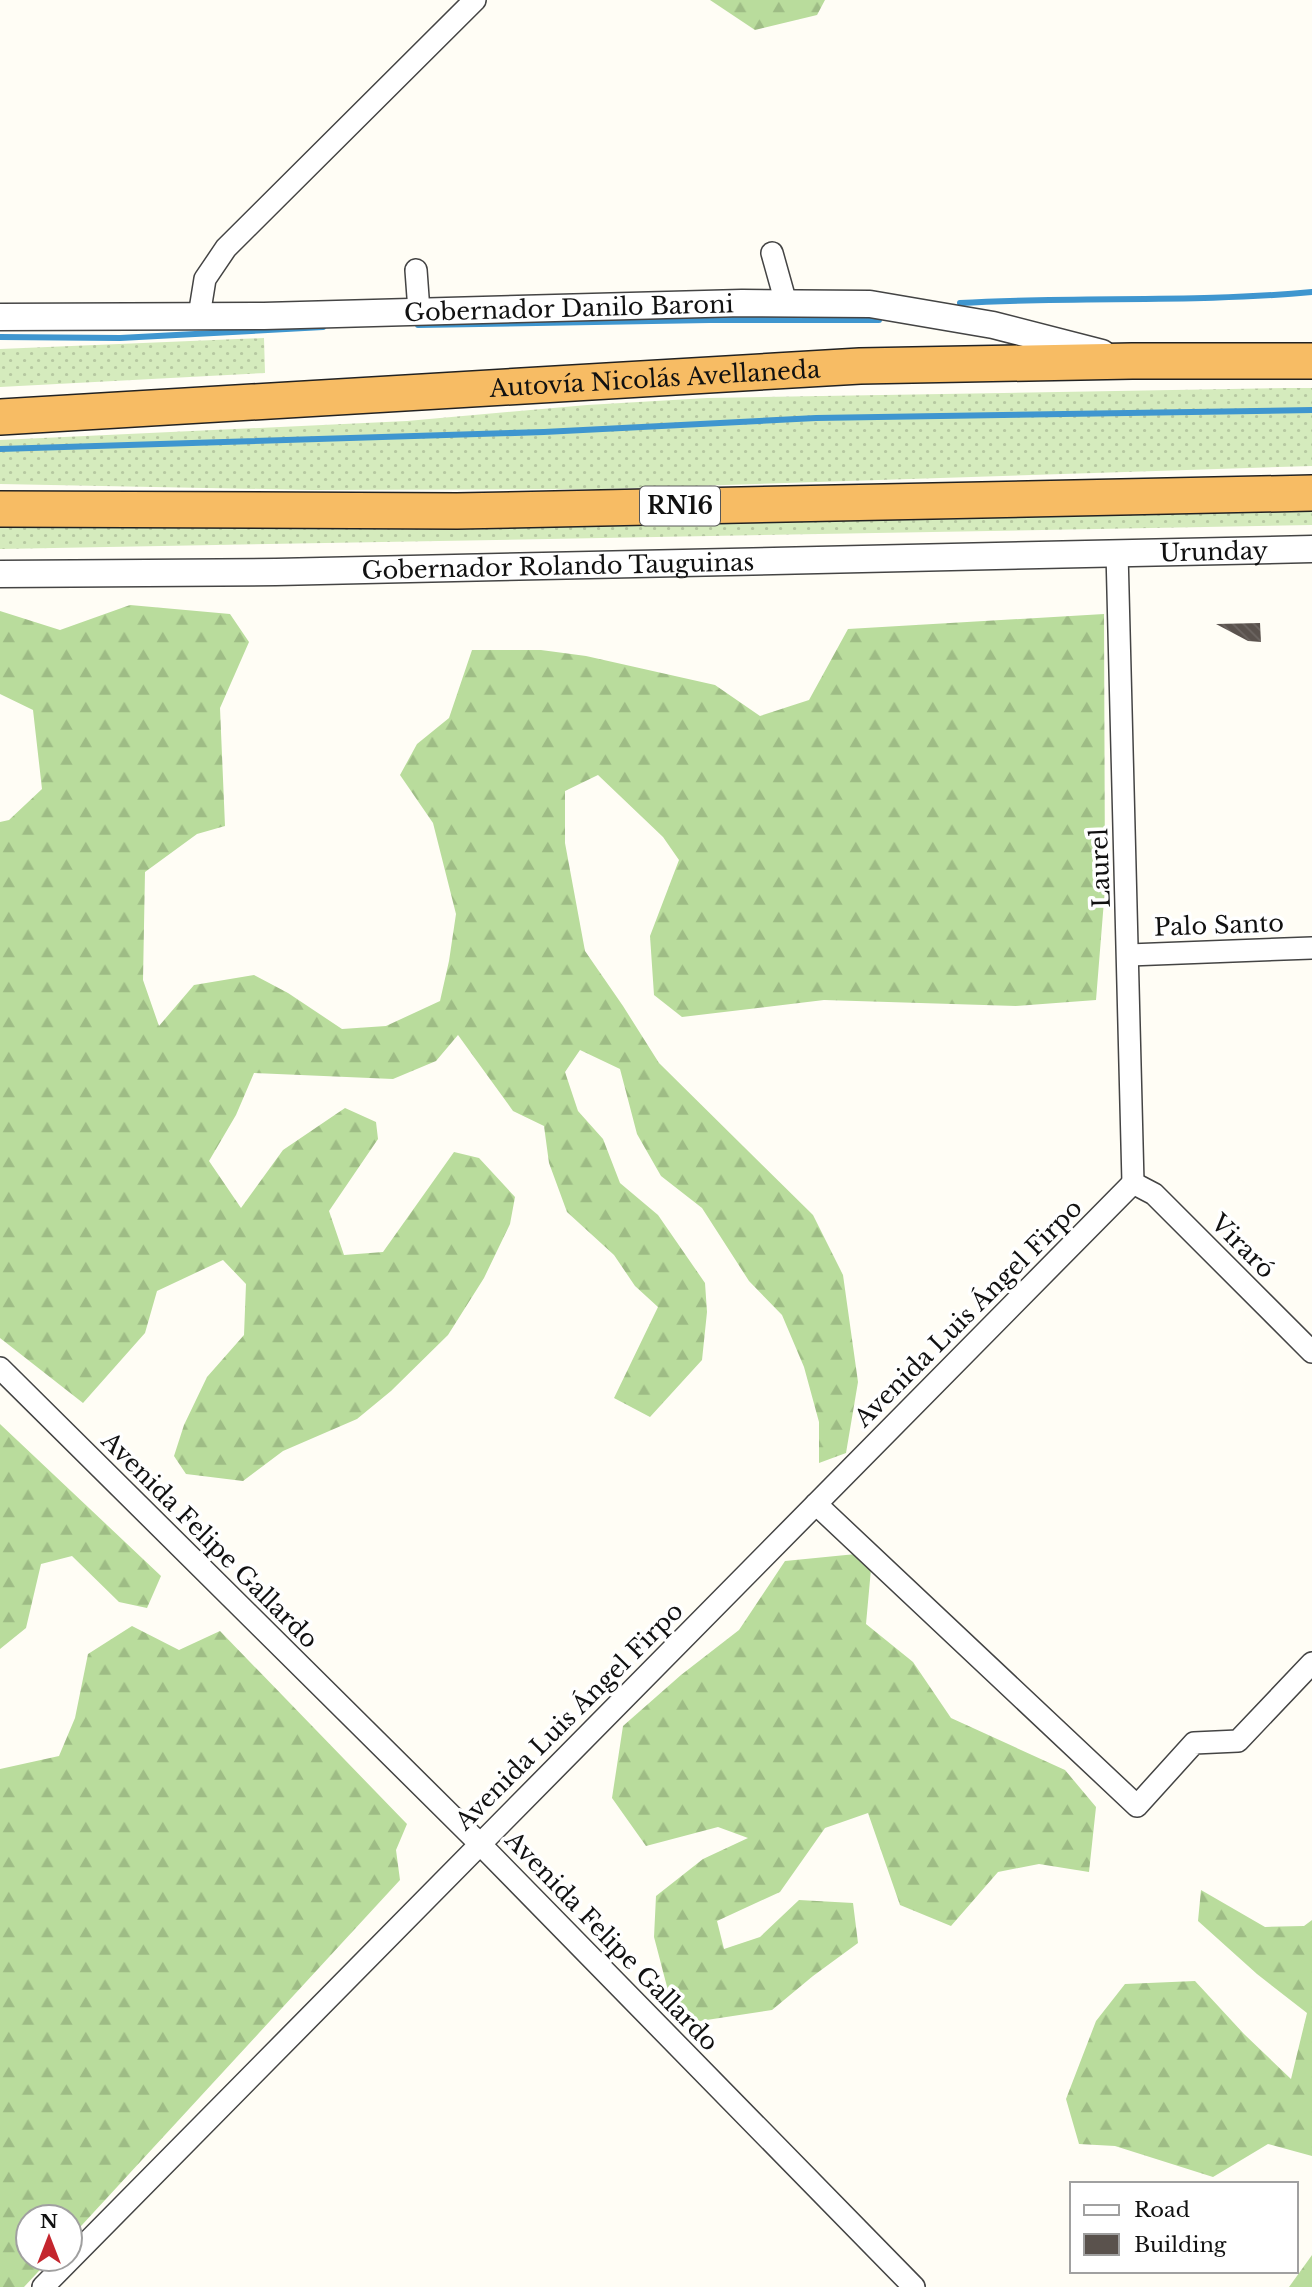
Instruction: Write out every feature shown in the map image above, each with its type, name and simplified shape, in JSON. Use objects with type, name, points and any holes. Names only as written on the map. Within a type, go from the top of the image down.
[{"type":"highway","points":[[1261,360],[1312,367]]},
{"type":"highway","name":"Autovía Nicolás Avellaneda","points":[[0,417],[860,366],[1312,361]]},
{"type":"highway","points":[[1263,495],[1312,480]]},
{"type":"highway","name":"RN16","points":[[0,509],[457,511],[1312,493]]},
{"type":"street","points":[[199,316],[205,279],[226,248],[475,0]]},
{"type":"street","points":[[772,253],[786,303]]},
{"type":"street","points":[[416,270],[419,311]]},
{"type":"street","name":"Gobernador Danilo Baroni","points":[[0,317],[199,316],[786,303],[870,304],[957,317],[1132,361]]},
{"type":"street","name":"Urunday","points":[[1117,552],[1312,549]]},
{"type":"street","name":"Gobernador Rolando Tauguinas","points":[[0,575],[276,572],[1117,552]]},
{"type":"street","name":"Laurel","points":[[1117,552],[1133,1183]]},
{"type":"street","name":"Palo Santo","points":[[1129,955],[1312,948]]},
{"type":"street","name":"Viraró","points":[[1133,1183],[1154,1194],[1312,1352]]},
{"type":"street","name":"Avenida Luis Ángel Firpo","points":[[43,2287],[1133,1183]]},
{"type":"street","name":"Avenida Felipe Gallardo","points":[[0,1368],[480,1844],[914,2287]]},
{"type":"street","points":[[816,1504],[1137,1806],[1194,1743],[1238,1741],[1312,1663]]},
{"type":"green space","points":[[710,0],[825,0],[817,15],[755,30]]},
{"type":"green space","points":[[264,338],[265,373],[0,387],[0,349]]},
{"type":"green space","points":[[1312,388],[1312,466],[602,489],[313,490],[0,484],[0,440],[407,421],[587,405],[707,398]]},
{"type":"green space","points":[[1312,502],[1312,525],[0,549],[0,520]]},
{"type":"green space","points":[[130,605],[230,614],[249,642],[220,708],[225,826],[197,834],[145,872],[143,980],[159,1026],[194,985],[254,975],[288,993],[342,1029],[386,1026],[440,1001],[456,914],[433,823],[400,775],[417,744],[449,718],[472,650],[541,650],[586,656],[715,685],[760,716],[809,700],[848,629],[1104,614],[1105,888],[1096,1000],[1016,1006],[824,1000],[682,1017],[654,995],[650,936],[679,860],[663,837],[598,775],[565,791],[565,843],[585,951],[659,1063],[813,1215],[843,1275],[858,1382],[846,1453],[819,1463],[819,1422],[804,1367],[782,1315],[749,1281],[702,1208],[661,1176],[637,1134],[620,1069],[580,1050],[565,1072],[578,1111],[603,1139],[620,1183],[658,1215],[705,1283],[707,1312],[702,1360],[650,1417],[614,1398],[658,1307],[635,1286],[614,1255],[567,1212],[549,1163],[544,1126],[513,1111],[458,1035],[436,1061],[393,1079],[254,1073],[236,1115],[209,1161],[241,1208],[283,1150],[345,1108],[376,1122],[378,1139],[329,1211],[344,1255],[383,1252],[454,1152],[479,1158],[515,1197],[510,1224],[484,1278],[448,1335],[391,1391],[357,1419],[283,1451],[243,1481],[186,1474],[174,1456],[184,1425],[207,1377],[244,1335],[246,1284],[223,1260],[157,1291],[145,1333],[83,1403],[0,1338],[0,822],[9,820],[42,789],[33,710],[0,694],[0,611],[60,630]]},
{"type":"green space","points":[[0,1424],[161,1576],[147,1608],[119,1602],[72,1556],[41,1564],[26,1628],[0,1649]]},
{"type":"green space","points":[[856,1554],[871,1569],[866,1624],[913,1662],[951,1718],[1065,1770],[1096,1807],[1089,1872],[1039,1864],[998,1872],[951,1926],[900,1905],[868,1813],[825,1828],[780,1892],[717,1921],[724,1949],[760,1937],[799,1900],[853,1903],[858,1943],[772,2010],[700,2021],[671,2002],[654,1937],[656,1896],[703,1859],[748,1838],[718,1827],[646,1846],[612,1798],[623,1726],[681,1675],[739,1630],[785,1561]]},
{"type":"green space","points":[[132,1626],[179,1650],[220,1631],[407,1824],[396,1850],[400,1880],[84,2223],[84,2203],[14,2203],[14,2273],[37,2273],[24,2287],[0,2287],[0,1769],[59,1756],[75,1718],[88,1654]]},
{"type":"green space","points":[[1201,1890],[1265,1927],[1304,1926],[1312,1920],[1312,2156],[1268,2144],[1213,2177],[1115,2146],[1079,2144],[1066,2099],[1096,2021],[1125,1984],[1195,1981],[1291,2079],[1307,2013],[1257,1974],[1198,1921]]},
{"type":"green space","points":[[1312,2255],[1312,2287],[1289,2287]]},
{"type":"building","points":[[1260,623],[1261,642],[1248,641],[1216,624]]},
{"type":"waterway","points":[[960,303],[1224,297],[1312,292]]},
{"type":"waterway","points":[[418,325],[879,320]]},
{"type":"waterway","points":[[0,337],[120,338],[323,327]]},
{"type":"waterway","points":[[0,449],[544,432],[816,418],[1312,410]]}]
